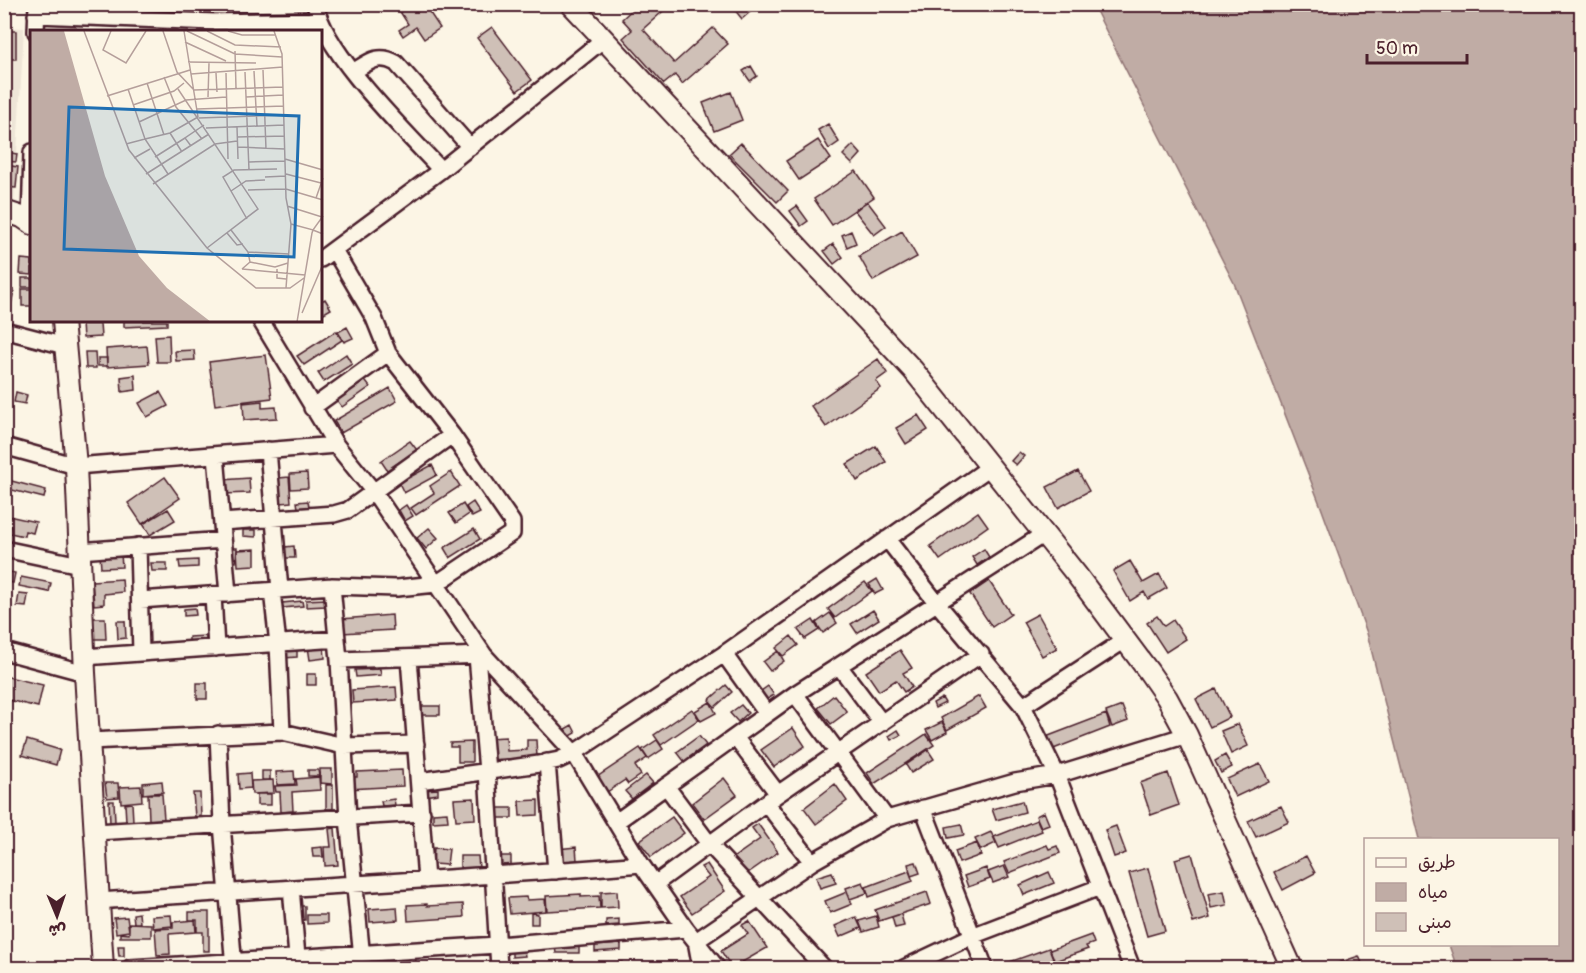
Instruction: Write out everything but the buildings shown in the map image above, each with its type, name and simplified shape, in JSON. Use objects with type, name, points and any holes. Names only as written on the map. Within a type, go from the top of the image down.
[{"type":"street","points":[[174,20],[175,4]]},
{"type":"street","points":[[315,4],[318,20],[353,72],[441,170]]},
{"type":"street","points":[[571,4],[913,369],[1125,640],[1167,698],[1187,735],[1292,969]]},
{"type":"street","points":[[36,30],[36,10],[115,25],[174,20],[270,22],[318,20]]},
{"type":"street","points":[[322,259],[441,170],[604,39]]},
{"type":"street","points":[[353,72],[374,60],[386,58],[396,63],[470,147]]},
{"type":"street","points":[[4,211],[30,222]]},
{"type":"street","points":[[140,600],[332,586],[397,588],[436,584],[509,537],[514,527],[512,522],[452,435],[388,353],[374,318],[334,250]]},
{"type":"street","points":[[63,322],[76,466],[79,558],[103,969]]},
{"type":"street","points":[[262,322],[336,445],[374,492],[481,656],[574,753],[641,864],[717,969]]},
{"type":"street","points":[[4,330],[65,346]]},
{"type":"street","points":[[312,408],[388,353]]},
{"type":"street","points":[[222,522],[334,514],[348,510],[452,435]]},
{"type":"street","points":[[4,446],[76,466],[336,445]]},
{"type":"street","points":[[268,450],[274,519],[282,732]]},
{"type":"street","points":[[216,455],[223,540],[216,648]]},
{"type":"street","points":[[419,781],[547,762],[574,753],[724,654],[990,467]]},
{"type":"street","points":[[616,822],[795,694],[1044,534]]},
{"type":"street","points":[[887,539],[1023,706],[1057,775],[1132,969]]},
{"type":"street","points":[[4,549],[79,558],[138,546],[223,540]]},
{"type":"street","points":[[138,546],[141,653]]},
{"type":"street","points":[[332,586],[339,660],[348,818],[363,969]]},
{"type":"street","points":[[4,651],[85,665],[141,653],[337,639]]},
{"type":"street","points":[[1023,706],[1125,640]]},
{"type":"street","points":[[724,654],[767,714]]},
{"type":"street","points":[[655,884],[772,799],[981,654]]},
{"type":"street","points":[[339,660],[481,656]]},
{"type":"street","points":[[481,656],[499,969]]},
{"type":"street","points":[[409,658],[426,880]]},
{"type":"street","points":[[839,666],[882,723]]},
{"type":"street","points":[[795,694],[887,819]]},
{"type":"street","points":[[89,741],[282,732],[344,746],[416,744]]},
{"type":"street","points":[[218,734],[222,824],[233,965]]},
{"type":"street","points":[[696,941],[812,862],[887,819],[1015,782],[1057,775],[1187,735]]},
{"type":"street","points":[[735,737],[812,862]]},
{"type":"street","points":[[547,762],[556,871]]},
{"type":"street","points":[[666,786],[710,845],[824,969]]},
{"type":"street","points":[[923,808],[985,969]]},
{"type":"street","points":[[95,832],[422,813]]},
{"type":"street","points":[[99,901],[493,876],[641,864]]},
{"type":"street","points":[[904,969],[972,936],[1100,887]]},
{"type":"street","points":[[291,888],[298,963]]},
{"type":"street","points":[[130,969],[298,963],[362,953],[497,945],[686,928]]},
{"type":"street","points":[[696,941],[702,969]]},
{"type":"shaded area","points":[[4,27],[24,28],[14,206],[5,203]]},
{"type":"water","points":[[1093,5],[1581,5],[1581,968],[1457,968],[1449,946],[1559,946],[1559,838],[1419,838],[1367,633],[1234,283]]}]
